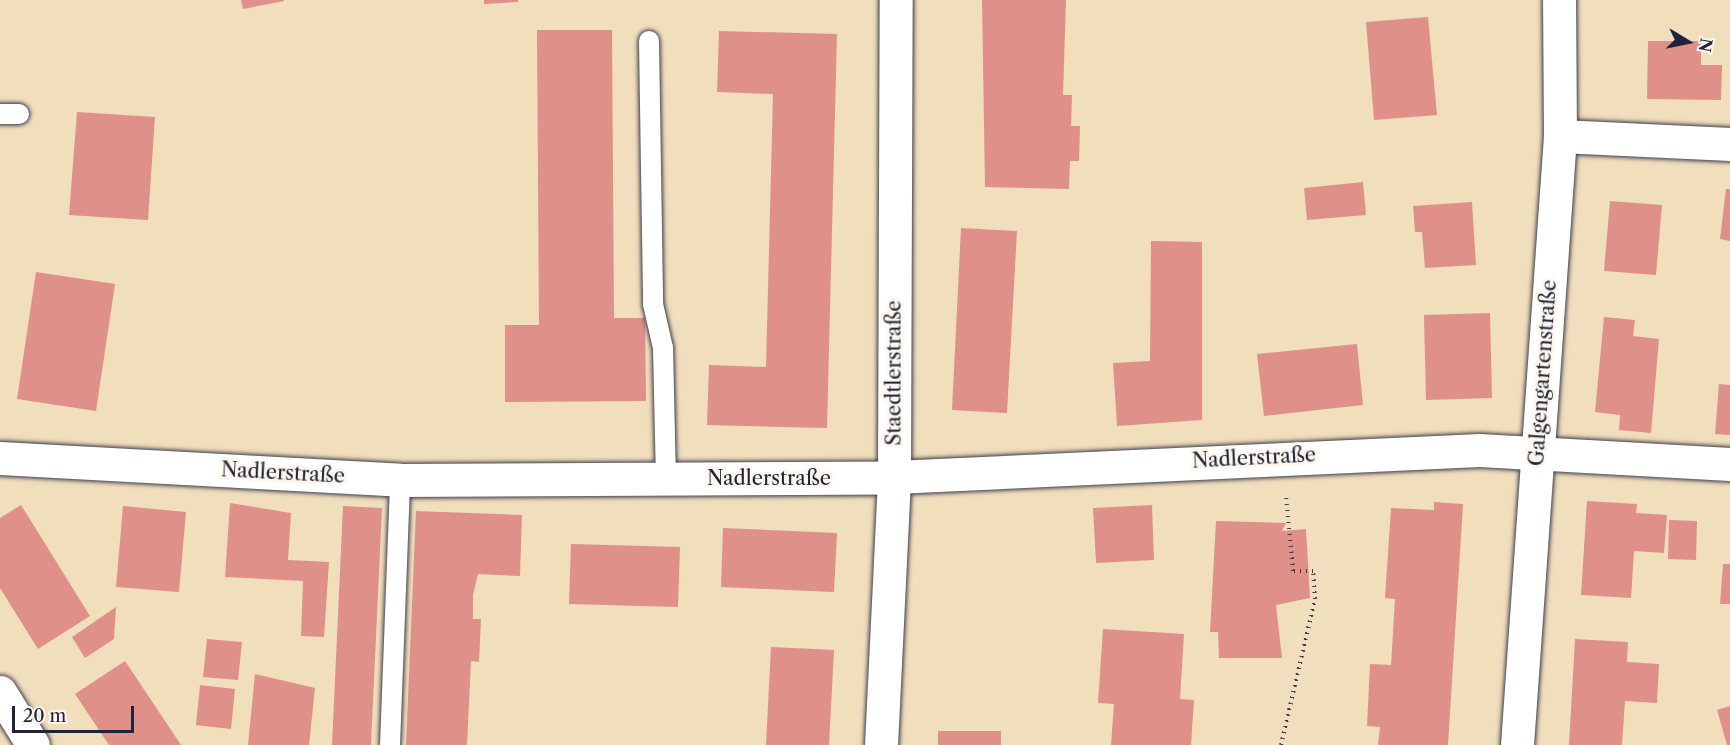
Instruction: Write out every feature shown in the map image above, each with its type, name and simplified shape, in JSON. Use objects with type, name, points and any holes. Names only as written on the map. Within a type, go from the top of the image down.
[{"type":"street","name":"Staedtlerstraße","points":[[881,745],[894,477],[896,0]]},
{"type":"street","name":"Galgengartenstraße","points":[[1517,745],[1560,136],[1559,0]]},
{"type":"street","points":[[1560,136],[1730,144]]},
{"type":"street","name":"Nadlerstraße","points":[[0,458],[400,480],[894,477],[1282,457],[1479,450],[1730,464]]},
{"type":"street","points":[[0,692],[33,745]]},
{"type":"lane","points":[[649,41],[653,304],[663,348],[666,478]]},
{"type":"lane","points":[[390,745],[400,480]]},
{"type":"path","points":[[1281,745],[1315,599],[1313,571],[1293,571],[1282,457]]},
{"type":"building","points":[[241,0],[284,0],[284,1],[243,9]]},
{"type":"building","points":[[484,0],[518,0],[518,2],[484,4]]},
{"type":"building","points":[[982,0],[1066,0],[1063,95],[1072,95],[1071,126],[1080,126],[1079,161],[1070,161],[1069,189],[985,187]]},
{"type":"building","points":[[1428,17],[1437,115],[1374,120],[1366,22]]},
{"type":"building","points":[[537,30],[612,30],[614,318],[645,318],[646,401],[505,402],[505,325],[539,325]]},
{"type":"building","points":[[719,31],[837,34],[827,428],[707,425],[709,365],[766,367],[773,94],[717,92]]},
{"type":"building","points":[[1648,41],[1701,41],[1701,65],[1722,65],[1721,100],[1647,99]]},
{"type":"building","points":[[77,112],[155,117],[148,220],[69,215]]},
{"type":"building","points":[[1363,182],[1366,215],[1307,220],[1304,188]]},
{"type":"building","points":[[1726,189],[1730,189],[1730,241],[1720,239]]},
{"type":"building","points":[[1610,201],[1662,205],[1656,275],[1604,271]]},
{"type":"building","points":[[1472,202],[1476,265],[1425,268],[1422,232],[1415,232],[1413,206]]},
{"type":"building","points":[[961,228],[1017,231],[1007,413],[952,410]]},
{"type":"building","points":[[1151,241],[1202,242],[1202,420],[1117,426],[1113,363],[1150,361]]},
{"type":"building","points":[[36,272],[115,284],[96,411],[17,399]]},
{"type":"building","points":[[1490,313],[1492,398],[1426,400],[1424,315]]},
{"type":"building","points":[[1604,317],[1635,320],[1633,336],[1659,339],[1651,433],[1619,430],[1620,415],[1595,412]]},
{"type":"building","points":[[1357,344],[1363,405],[1264,416],[1257,354]]},
{"type":"building","points":[[1719,384],[1730,385],[1730,435],[1715,434]]},
{"type":"building","points":[[1587,501],[1637,504],[1636,513],[1667,515],[1664,553],[1634,551],[1631,598],[1581,595]]},
{"type":"building","points":[[1434,502],[1463,504],[1448,745],[1378,745],[1380,727],[1367,726],[1370,664],[1391,665],[1395,599],[1385,598],[1391,508],[1434,510]]},
{"type":"building","points":[[230,503],[291,513],[288,560],[329,562],[324,637],[301,636],[303,581],[225,577]]},
{"type":"building","points":[[21,505],[90,616],[38,649],[0,588],[0,518]]},
{"type":"building","points":[[1152,505],[1154,560],[1096,563],[1093,508]]},
{"type":"building","points":[[123,506],[186,512],[179,592],[116,587]]},
{"type":"building","points":[[343,506],[382,508],[371,745],[332,745]]},
{"type":"building","points":[[416,511],[522,515],[520,576],[478,574],[473,595],[473,619],[481,619],[479,662],[471,661],[467,745],[406,745]]},
{"type":"building","points":[[1669,520],[1697,521],[1696,560],[1668,559]]},
{"type":"building","points":[[1216,521],[1286,523],[1282,531],[1306,529],[1310,598],[1276,605],[1282,658],[1219,658],[1218,632],[1210,632]]},
{"type":"building","points":[[723,528],[837,533],[834,592],[721,587]]},
{"type":"building","points":[[571,544],[680,547],[678,607],[569,604]]},
{"type":"building","points":[[1723,564],[1730,564],[1730,604],[1720,604]]},
{"type":"building","points":[[116,607],[114,639],[85,658],[72,637]]},
{"type":"building","points":[[1103,629],[1184,634],[1180,699],[1194,700],[1191,745],[1111,745],[1114,704],[1098,703]]},
{"type":"building","points":[[207,639],[242,642],[238,680],[203,677]]},
{"type":"building","points":[[1575,639],[1628,642],[1627,662],[1659,664],[1657,703],[1625,701],[1622,745],[1569,745]]},
{"type":"building","points":[[771,647],[834,650],[829,745],[766,745]]},
{"type":"building","points":[[125,661],[181,745],[109,745],[75,694]]},
{"type":"building","points":[[255,674],[315,688],[309,745],[248,745]]},
{"type":"building","points":[[200,685],[235,689],[231,729],[196,725]]},
{"type":"building","points":[[1730,706],[1730,745],[1727,745],[1717,710]]},
{"type":"building","points":[[938,731],[1001,731],[1001,745],[938,745]]}]
